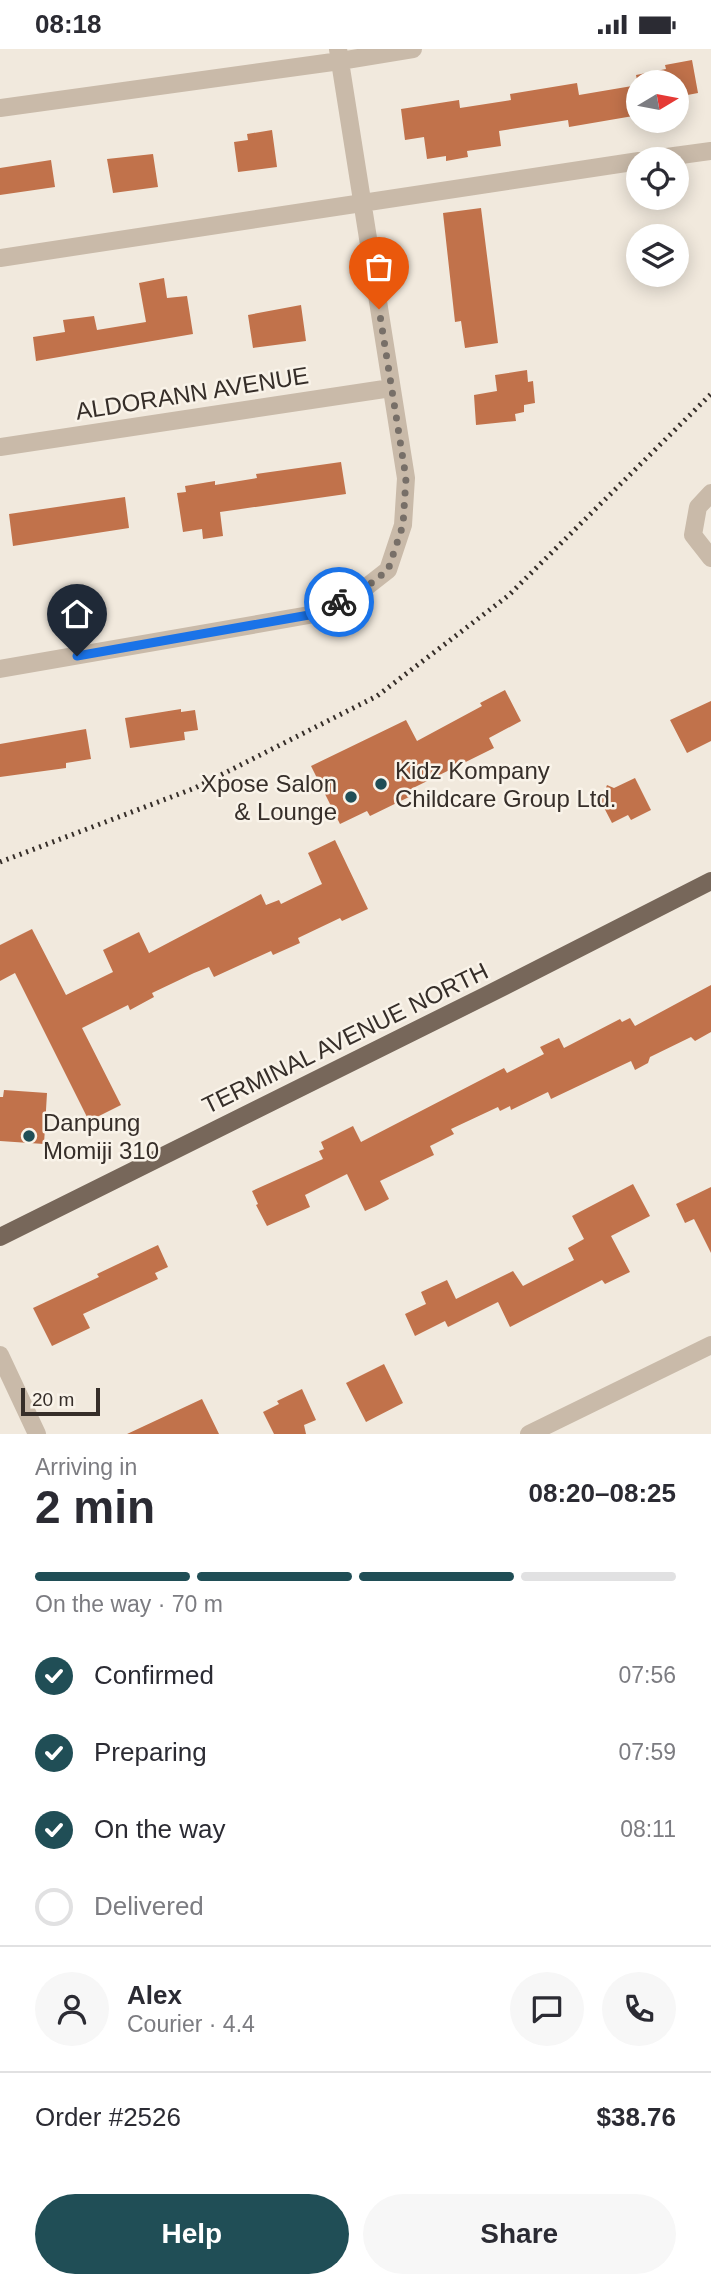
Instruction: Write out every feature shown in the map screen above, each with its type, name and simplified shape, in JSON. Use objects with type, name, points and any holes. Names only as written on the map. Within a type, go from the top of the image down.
[{"type":"main road","name":"TERMINAL AVENUE NORTH","points":[[0,1237],[711,881]]},
{"type":"street","points":[[0,108],[339,55],[413,49]]},
{"type":"street","points":[[0,669],[309,615],[356,595],[388,570],[403,525],[406,478],[339,55]]},
{"type":"street","points":[[689,154],[711,151]]},
{"type":"street","points":[[0,258],[626,163]]},
{"type":"street","name":"ALDORANN AVENUE","points":[[0,447],[391,388]]},
{"type":"street","points":[[711,493],[698,506],[694,535],[711,558]]},
{"type":"street","points":[[529,1434],[711,1345]]},
{"type":"street","points":[[0,1355],[37,1434]]},
{"type":"building","points":[[692,60],[698,93],[690,95],[690,70],[661,70],[666,69],[665,65]]},
{"type":"building","points":[[577,83],[579,95],[626,87],[626,117],[569,127],[568,120],[499,131],[501,146],[467,151],[468,157],[446,161],[446,156],[427,159],[424,137],[405,140],[401,109],[459,100],[460,108],[511,100],[510,94]]},
{"type":"building","points":[[272,130],[277,167],[238,172],[234,142],[248,140],[247,134]]},
{"type":"building","points":[[153,154],[158,187],[113,193],[107,159]]},
{"type":"building","points":[[51,160],[55,187],[0,195],[0,168]]},
{"type":"building","points":[[481,208],[498,343],[465,348],[461,321],[455,322],[443,213]]},
{"type":"building","points":[[164,278],[167,298],[187,296],[193,334],[36,361],[33,337],[65,332],[63,320],[94,316],[97,330],[146,322],[139,283]]},
{"type":"building","points":[[301,305],[306,341],[253,348],[248,315]]},
{"type":"building","points":[[527,370],[528,382],[533,381],[535,403],[524,405],[524,412],[515,414],[516,421],[476,425],[474,395],[497,391],[495,375]]},
{"type":"building","points":[[341,462],[346,494],[220,512],[223,536],[203,539],[202,529],[183,532],[177,493],[186,492],[185,486],[215,481],[215,485],[257,478],[256,474]]},
{"type":"building","points":[[125,497],[129,528],[13,546],[9,514]]},
{"type":"building","points":[[505,690],[521,721],[489,738],[494,748],[407,791],[409,797],[370,816],[367,811],[340,824],[311,766],[406,720],[417,741],[482,706],[480,703]]},
{"type":"building","points":[[711,701],[711,741],[687,753],[670,720]]},
{"type":"building","points":[[181,709],[181,712],[195,710],[198,730],[184,732],[185,740],[130,748],[125,718]]},
{"type":"building","points":[[86,729],[91,759],[66,763],[66,768],[0,777],[0,744]]},
{"type":"building","points":[[635,778],[651,810],[631,820],[628,815],[612,823],[598,796],[604,793],[607,785],[614,788]]},
{"type":"building","points":[[335,840],[368,909],[342,921],[340,918],[298,938],[300,943],[273,955],[271,951],[214,977],[209,967],[194,973],[152,993],[154,997],[130,1010],[128,1005],[82,1028],[121,1105],[89,1121],[15,973],[0,981],[0,945],[32,929],[66,995],[113,972],[103,950],[139,932],[149,953],[261,894],[266,905],[279,900],[281,904],[322,884],[308,853]]},
{"type":"building","points":[[711,985],[711,1032],[695,1041],[691,1037],[650,1057],[648,1063],[635,1070],[631,1061],[551,1099],[548,1092],[511,1110],[510,1106],[500,1111],[498,1107],[451,1129],[454,1134],[430,1146],[434,1155],[380,1181],[389,1199],[376,1206],[365,1211],[347,1174],[305,1195],[310,1207],[267,1226],[256,1205],[258,1204],[252,1191],[323,1159],[319,1151],[324,1149],[321,1142],[353,1126],[361,1142],[504,1068],[507,1073],[544,1054],[540,1047],[559,1038],[564,1048],[620,1019],[622,1022],[630,1018],[635,1026]]},
{"type":"building","points":[[4,1090],[47,1093],[44,1144],[0,1141],[0,1097],[3,1097]]},
{"type":"building","points":[[633,1184],[650,1216],[611,1236],[630,1272],[605,1284],[602,1280],[510,1327],[498,1302],[448,1327],[445,1321],[415,1336],[405,1314],[426,1304],[421,1292],[447,1280],[456,1299],[513,1271],[523,1286],[574,1260],[568,1248],[584,1239],[572,1216]]},
{"type":"building","points":[[711,1187],[711,1253],[694,1219],[685,1223],[676,1204]]},
{"type":"building","points":[[158,1245],[168,1267],[155,1273],[158,1279],[83,1314],[90,1328],[52,1346],[33,1308]]},
{"type":"building","points":[[384,1364],[403,1403],[366,1422],[346,1383]]},
{"type":"building","points":[[302,1389],[316,1420],[304,1425],[306,1434],[274,1434],[263,1412],[279,1404],[277,1401]]},
{"type":"building","points":[[202,1399],[219,1434],[127,1434]]},
{"type":"railway","points":[[0,862],[195,788],[377,696],[509,595],[711,394]]},
{"type":"way so far","points":[[339,602],[356,595],[388,570],[403,525],[406,478],[379,309]]},
{"type":"place","name":"Kidz Kompany Childcare Group Ltd.","points":[[381,784]]},
{"type":"place","name":"Xpose Salon & Lounge","points":[[351,797]]},
{"type":"place","name":"Danpung Momiji 310","points":[[29,1136]]},
{"type":"route","points":[[77,656],[309,615],[339,602]]}]
